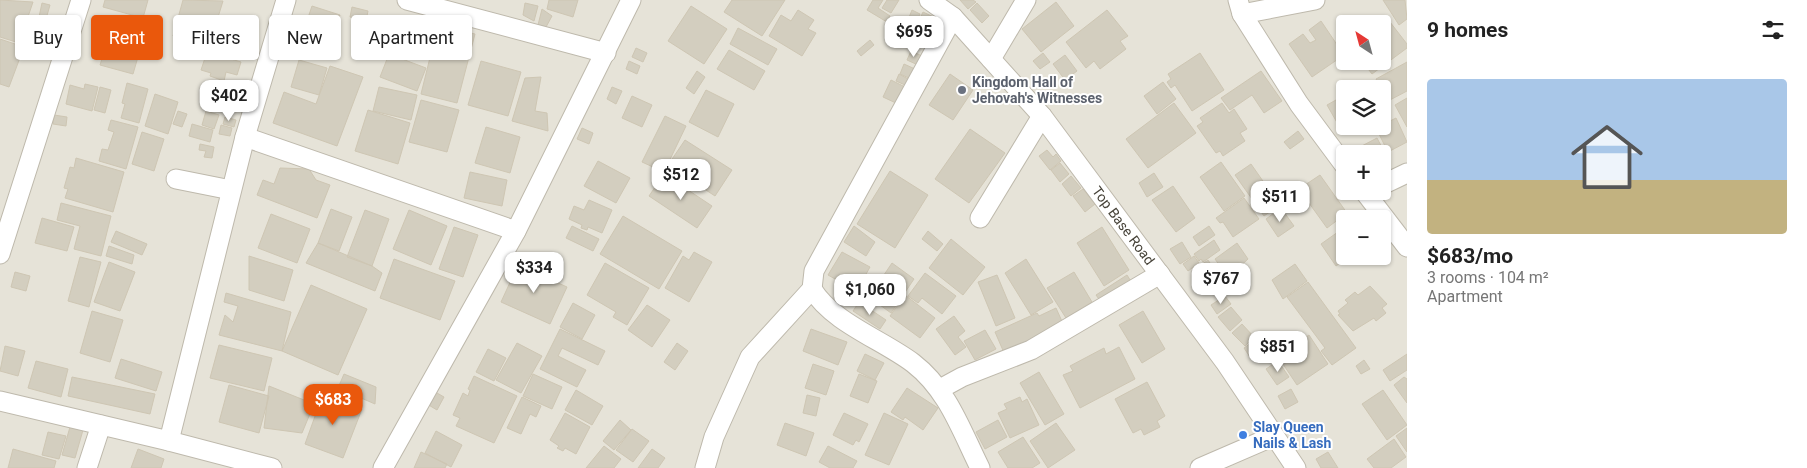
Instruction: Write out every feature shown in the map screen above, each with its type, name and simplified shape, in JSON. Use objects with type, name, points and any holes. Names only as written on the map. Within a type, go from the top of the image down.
[{"type":"street","points":[[0,254],[81,0]]},
{"type":"street","points":[[169,441],[245,137],[286,0]]},
{"type":"street","points":[[408,0],[606,53]]},
{"type":"street","points":[[383,468],[516,230],[631,0]]},
{"type":"street","name":"Top Base Road","points":[[929,0],[953,17],[1042,116],[1225,362],[1296,468]]},
{"type":"street","points":[[991,59],[1026,0]]},
{"type":"street","points":[[1316,0],[1240,7],[1299,104],[1336,154]]},
{"type":"street","points":[[705,468],[714,437],[750,357],[812,289],[814,271],[953,17]]},
{"type":"street","points":[[980,218],[1042,116]]},
{"type":"street","points":[[245,137],[516,230]]},
{"type":"street","points":[[1391,180],[1407,173]]},
{"type":"street","points":[[176,179],[231,190]]},
{"type":"street","points":[[1376,200],[1407,247]]},
{"type":"street","points":[[940,389],[1031,350],[1160,274]]},
{"type":"street","points":[[812,289],[819,301],[862,332],[913,363],[940,389],[959,421],[980,468]]},
{"type":"street","points":[[0,401],[169,441],[272,468]]},
{"type":"street","points":[[87,468],[101,425]]},
{"type":"street","points":[[1200,468],[1274,436]]},
{"type":"shaded area","points":[[0,0],[1407,0],[1407,468],[0,468]]},
{"type":"building","points":[[0,0],[33,2],[29,15],[15,15],[15,42],[0,37]]},
{"type":"building","points":[[105,0],[148,0],[144,15],[132,15],[103,7]]},
{"type":"building","points":[[183,0],[223,1],[219,15],[179,15]]},
{"type":"building","points":[[549,0],[578,0],[573,17],[547,9]]},
{"type":"building","points":[[732,0],[785,0],[762,36],[724,12]]},
{"type":"building","points":[[873,0],[883,0],[878,8],[890,16],[887,22],[867,10]]},
{"type":"building","points":[[887,0],[899,0],[891,13],[882,8]]},
{"type":"building","points":[[960,0],[973,0],[976,2],[968,9]]},
{"type":"building","points":[[1383,0],[1405,0],[1407,19],[1399,25]]},
{"type":"building","points":[[1056,2],[1074,26],[1041,52],[1022,29]]},
{"type":"building","points":[[42,3],[50,5],[47,15],[39,15]]},
{"type":"building","points":[[525,3],[538,6],[534,21],[523,15]]},
{"type":"building","points":[[977,3],[989,16],[982,23],[970,10]]},
{"type":"building","points":[[312,6],[340,15],[309,15]]},
{"type":"building","points":[[691,6],[727,29],[704,64],[668,41]]},
{"type":"building","points":[[352,7],[368,11],[367,15],[351,15],[350,17]]},
{"type":"building","points":[[542,9],[552,16],[546,27],[538,25]]},
{"type":"building","points":[[798,10],[814,20],[808,29],[816,33],[802,56],[769,36],[781,15],[791,21]]},
{"type":"building","points":[[912,10],[920,14],[915,24],[908,20]]},
{"type":"building","points":[[1107,10],[1128,36],[1120,41],[1126,49],[1100,69],[1094,61],[1086,68],[1066,42]]},
{"type":"building","points":[[923,12],[938,19],[932,32],[917,25]]},
{"type":"building","points":[[1321,21],[1336,43],[1336,60],[1312,77],[1289,44],[1303,34],[1310,43],[1316,40],[1309,30]]},
{"type":"building","points":[[906,23],[918,29],[915,35],[903,29]]},
{"type":"building","points":[[1391,23],[1407,44],[1407,48],[1391,60]]},
{"type":"building","points":[[738,28],[777,49],[768,65],[730,44]]},
{"type":"building","points":[[918,32],[930,37],[925,48],[913,43]]},
{"type":"building","points":[[472,33],[475,34],[472,46]]},
{"type":"building","points":[[0,39],[15,44],[15,60],[19,60],[9,87],[0,84]]},
{"type":"building","points":[[870,40],[874,45],[861,56],[857,51]]},
{"type":"building","points":[[636,48],[647,53],[643,62],[632,57]]},
{"type":"building","points":[[729,50],[765,71],[754,90],[717,69]]},
{"type":"building","points":[[911,51],[922,56],[918,65],[907,60]]},
{"type":"building","points":[[1043,53],[1050,62],[1040,69],[1033,61]]},
{"type":"building","points":[[1200,53],[1224,90],[1192,111],[1175,85],[1171,88],[1167,82],[1171,79],[1168,74]]},
{"type":"building","points":[[1065,55],[1077,71],[1065,80],[1053,64]]},
{"type":"building","points":[[102,60],[137,60],[133,74],[100,65]]},
{"type":"building","points":[[204,60],[234,60],[241,62],[237,75],[226,72],[224,81],[210,76],[211,73],[201,70]]},
{"type":"building","points":[[299,60],[327,68],[319,95],[291,87]]},
{"type":"building","points":[[387,60],[405,60],[426,68],[417,91],[380,77]]},
{"type":"building","points":[[429,60],[468,60],[457,103],[421,94]]},
{"type":"building","points":[[481,61],[521,72],[508,116],[468,105]]},
{"type":"building","points":[[629,61],[640,66],[637,74],[626,69]]},
{"type":"building","points":[[1407,62],[1407,91],[1391,99],[1391,80],[1376,79]]},
{"type":"building","points":[[904,64],[915,69],[911,79],[900,74]]},
{"type":"building","points":[[330,66],[363,77],[337,146],[273,123],[284,92],[316,104]]},
{"type":"building","points":[[1369,70],[1377,70],[1372,74]]},
{"type":"building","points":[[697,71],[705,77],[694,94],[686,88]]},
{"type":"building","points":[[1261,71],[1282,101],[1264,113],[1252,95],[1230,110],[1221,98]]},
{"type":"building","points":[[899,74],[908,79],[905,85],[896,81]]},
{"type":"building","points":[[950,74],[973,90],[953,120],[929,105]]},
{"type":"building","points":[[541,77],[535,111],[547,113],[548,131],[512,121],[525,78]]},
{"type":"building","points":[[891,80],[905,87],[898,104],[883,97]]},
{"type":"building","points":[[1163,82],[1176,99],[1157,114],[1144,96]]},
{"type":"building","points":[[127,83],[148,89],[139,123],[121,118],[125,104],[122,103]]},
{"type":"building","points":[[85,84],[98,87],[92,111],[66,104],[70,85],[84,89]]},
{"type":"building","points":[[100,87],[111,90],[105,113],[94,110]]},
{"type":"building","points":[[379,87],[417,95],[411,120],[373,111]]},
{"type":"building","points":[[612,87],[622,91],[616,104],[607,99]]},
{"type":"building","points":[[236,90],[249,95],[245,109],[231,104]]},
{"type":"building","points":[[706,90],[734,104],[718,137],[689,122]]},
{"type":"building","points":[[155,94],[178,102],[168,134],[145,126]]},
{"type":"building","points":[[632,96],[652,105],[642,127],[622,118]]},
{"type":"building","points":[[1407,98],[1407,127],[1395,105]]},
{"type":"building","points":[[421,100],[459,110],[447,152],[409,142]]},
{"type":"building","points":[[1336,100],[1336,121],[1327,105]]},
{"type":"building","points":[[1174,103],[1196,133],[1148,168],[1126,139]]},
{"type":"building","points":[[1222,103],[1229,113],[1234,109],[1247,129],[1240,133],[1245,141],[1223,156],[1220,151],[1216,153],[1197,126],[1203,122],[1200,118]]},
{"type":"building","points":[[368,110],[410,123],[398,164],[355,151]]},
{"type":"building","points":[[178,111],[187,114],[182,127],[173,124]]},
{"type":"building","points":[[206,111],[219,115],[214,129],[202,125]]},
{"type":"building","points":[[54,115],[67,117],[66,126],[53,124]]},
{"type":"building","points":[[665,116],[686,126],[664,172],[642,162]]},
{"type":"building","points":[[225,117],[236,120],[234,127],[223,124]]},
{"type":"building","points":[[1396,118],[1407,142],[1391,150],[1391,145],[1384,145],[1380,135],[1391,135],[1391,120]]},
{"type":"building","points":[[111,120],[138,127],[126,169],[99,161],[102,149],[108,150],[114,132],[108,130]]},
{"type":"building","points":[[192,124],[213,130],[210,142],[189,136]]},
{"type":"building","points":[[221,125],[232,128],[230,136],[219,134]]},
{"type":"building","points":[[486,127],[520,137],[510,173],[475,163]]},
{"type":"building","points":[[582,128],[593,133],[589,144],[577,139]]},
{"type":"building","points":[[970,129],[1005,153],[969,203],[935,179]]},
{"type":"building","points":[[1298,131],[1304,139],[1290,149],[1284,142]]},
{"type":"building","points":[[142,132],[164,139],[154,171],[132,164]]},
{"type":"building","points":[[1377,138],[1381,145],[1364,145]]},
{"type":"building","points":[[685,140],[732,170],[715,196],[668,165]]},
{"type":"building","points":[[200,144],[214,147],[212,158],[204,157],[206,151],[199,150]]},
{"type":"building","points":[[1047,150],[1053,157],[1056,154],[1061,161],[1050,170],[1039,156]]},
{"type":"building","points":[[76,158],[124,172],[113,212],[65,198],[68,189],[64,188],[70,167],[74,168]]},
{"type":"building","points":[[598,161],[630,178],[616,203],[584,186]]},
{"type":"building","points":[[1221,162],[1245,196],[1224,211],[1200,177]]},
{"type":"building","points":[[1060,163],[1069,174],[1060,182],[1051,170]]},
{"type":"building","points":[[1251,164],[1272,194],[1276,191],[1284,202],[1264,216],[1235,175]]},
{"type":"building","points":[[280,168],[309,169],[316,180],[330,185],[317,218],[257,195],[263,180],[274,184]]},
{"type":"building","points":[[890,171],[928,195],[895,248],[857,224]]},
{"type":"building","points":[[470,172],[507,180],[502,206],[464,198]]},
{"type":"building","points":[[1154,173],[1163,187],[1147,197],[1139,183]]},
{"type":"building","points":[[664,174],[712,206],[697,228],[649,196]]},
{"type":"building","points":[[1320,175],[1345,210],[1336,210],[1336,221],[1327,228],[1299,189]]},
{"type":"building","points":[[1071,176],[1081,188],[1071,196],[1062,184]]},
{"type":"building","points":[[1173,186],[1195,218],[1176,232],[1152,200]]},
{"type":"building","points":[[1083,189],[1095,204],[1085,212],[1073,196]]},
{"type":"building","points":[[1244,198],[1259,219],[1233,237],[1223,222],[1220,223],[1216,218]]},
{"type":"building","points":[[589,200],[612,210],[602,233],[588,227],[587,230],[581,228],[582,225],[569,219],[574,206],[584,210]]},
{"type":"building","points":[[61,203],[111,216],[101,256],[74,249],[80,226],[57,220]]},
{"type":"building","points":[[1281,208],[1294,226],[1278,237],[1266,219]]},
{"type":"building","points":[[331,209],[352,217],[339,251],[318,243]]},
{"type":"building","points":[[365,210],[389,219],[372,266],[347,257]]},
{"type":"building","points":[[409,210],[447,226],[431,265],[393,249]]},
{"type":"building","points":[[271,214],[310,229],[297,263],[258,248]]},
{"type":"building","points":[[623,216],[682,251],[659,289],[600,254]]},
{"type":"building","points":[[42,218],[74,227],[67,251],[35,243]]},
{"type":"building","points":[[572,226],[599,239],[593,251],[566,238]]},
{"type":"building","points":[[854,226],[875,242],[866,256],[844,242]]},
{"type":"building","points":[[1209,226],[1215,235],[1199,246],[1193,237]]},
{"type":"building","points":[[454,227],[478,235],[463,277],[439,269]]},
{"type":"building","points":[[1102,227],[1129,270],[1104,286],[1077,243]]},
{"type":"building","points":[[116,231],[147,244],[142,255],[111,242]]},
{"type":"building","points":[[928,231],[943,244],[937,251],[922,239]]},
{"type":"building","points":[[1336,233],[1337,265],[1336,266],[1321,244]]},
{"type":"building","points":[[951,239],[985,267],[963,295],[929,268]]},
{"type":"building","points":[[1214,240],[1220,250],[1203,262],[1201,259],[1199,261],[1194,254]]},
{"type":"building","points":[[1182,242],[1191,257],[1180,264],[1170,249]]},
{"type":"building","points":[[318,243],[372,266],[382,273],[375,291],[306,263]]},
{"type":"building","points":[[1237,243],[1248,259],[1234,272],[1229,264],[1222,269],[1215,259]]},
{"type":"building","points":[[109,246],[134,255],[132,264],[106,256]]},
{"type":"building","points":[[694,252],[712,262],[689,302],[665,288],[683,256],[689,260]]},
{"type":"building","points":[[842,252],[870,267],[865,276],[871,279],[862,294],[828,275]]},
{"type":"building","points":[[249,256],[293,270],[284,301],[249,290]]},
{"type":"building","points":[[1194,256],[1199,263],[1188,271],[1183,264]]},
{"type":"building","points":[[80,257],[101,262],[89,307],[68,301]]},
{"type":"building","points":[[394,259],[455,281],[440,320],[380,298]]},
{"type":"building","points":[[1026,259],[1053,302],[1031,315],[1005,273]]},
{"type":"building","points":[[1208,260],[1216,272],[1205,279],[1197,268]]},
{"type":"building","points":[[109,262],[135,272],[120,311],[94,302]]},
{"type":"building","points":[[605,263],[649,288],[627,325],[613,317],[616,312],[587,295]]},
{"type":"building","points":[[892,263],[914,279],[891,313],[869,297]]},
{"type":"building","points":[[1295,264],[1307,281],[1283,299],[1272,280]]},
{"type":"building","points":[[518,265],[567,287],[550,324],[501,302]]},
{"type":"building","points":[[15,272],[30,276],[26,291],[11,287]]},
{"type":"building","points":[[1074,272],[1092,302],[1066,318],[1047,288]]},
{"type":"building","points":[[925,273],[956,296],[942,314],[922,298],[918,303],[908,296]]},
{"type":"building","points":[[997,275],[1015,318],[996,326],[978,282]]},
{"type":"building","points":[[1127,275],[1132,283],[1101,302],[1096,295]]},
{"type":"building","points":[[1229,280],[1233,287],[1221,294],[1217,287]]},
{"type":"building","points":[[1308,282],[1356,348],[1332,365],[1321,351],[1325,348],[1287,297]]},
{"type":"building","points":[[311,285],[367,309],[338,375],[282,351]]},
{"type":"building","points":[[1370,286],[1387,304],[1382,308],[1386,313],[1376,321],[1374,318],[1353,331],[1338,315],[1340,314],[1338,311],[1348,303],[1345,300],[1355,292],[1358,295]]},
{"type":"building","points":[[226,293],[291,312],[282,351],[219,335],[225,315],[233,322],[238,306],[224,302]]},
{"type":"building","points":[[905,295],[935,318],[920,338],[890,316]]},
{"type":"building","points":[[1225,296],[1231,304],[1217,314],[1211,305]]},
{"type":"building","points":[[859,302],[886,320],[880,329],[853,311]]},
{"type":"building","points":[[573,303],[595,315],[582,339],[560,327]]},
{"type":"building","points":[[647,305],[670,320],[652,347],[628,330]]},
{"type":"building","points":[[1231,307],[1242,320],[1230,331],[1218,317]]},
{"type":"building","points":[[1056,308],[1065,328],[1005,355],[995,332],[1037,313],[1039,316]]},
{"type":"building","points":[[92,311],[123,320],[110,362],[80,353]]},
{"type":"building","points":[[1143,311],[1165,349],[1142,363],[1119,325]]},
{"type":"building","points":[[954,316],[965,331],[958,337],[966,347],[955,355],[936,329]]},
{"type":"building","points":[[1242,324],[1254,337],[1245,346],[1232,333]]},
{"type":"building","points":[[560,329],[605,351],[598,365],[562,348],[558,356],[586,370],[577,387],[540,369]]},
{"type":"building","points":[[811,329],[847,342],[838,365],[803,351]]},
{"type":"building","points":[[985,330],[996,349],[975,360],[964,341]]},
{"type":"building","points":[[1309,335],[1328,364],[1297,385],[1281,361],[1297,351],[1294,346]]},
{"type":"building","points":[[1259,337],[1265,346],[1250,357],[1244,348]]},
{"type":"building","points":[[517,343],[542,356],[521,393],[496,380]]},
{"type":"building","points":[[677,343],[688,351],[675,370],[664,362]]},
{"type":"building","points":[[219,345],[272,358],[264,391],[210,378]]},
{"type":"building","points":[[5,346],[25,351],[18,376],[0,371]]},
{"type":"building","points":[[1119,347],[1135,379],[1080,408],[1063,375],[1073,371],[1070,366],[1104,348],[1106,354]]},
{"type":"building","points":[[488,349],[506,358],[494,381],[476,372]]},
{"type":"building","points":[[865,354],[884,363],[875,380],[857,371]]},
{"type":"building","points":[[1407,354],[1407,370],[1390,381],[1383,370]]},
{"type":"building","points":[[121,359],[162,372],[156,391],[115,378]]},
{"type":"building","points":[[1364,360],[1370,369],[1361,374],[1356,366]]},
{"type":"building","points":[[36,361],[68,369],[61,397],[28,388]]},
{"type":"building","points":[[1278,361],[1289,377],[1277,385],[1266,369]]},
{"type":"building","points":[[813,364],[834,371],[826,395],[805,388]]},
{"type":"building","points":[[1039,372],[1064,414],[1045,425],[1020,383]]},
{"type":"building","points":[[344,374],[376,387],[375,404],[338,388]]},
{"type":"building","points":[[533,374],[562,387],[552,409],[523,396]]},
{"type":"building","points":[[859,374],[877,381],[868,403],[850,396]]},
{"type":"building","points":[[474,376],[517,396],[494,443],[456,426],[460,418],[453,415],[463,393],[468,396],[470,390],[468,389]]},
{"type":"building","points":[[72,377],[155,394],[150,414],[68,396]]},
{"type":"building","points":[[1404,377],[1407,379],[1407,403],[1394,385]]},
{"type":"building","points":[[1147,382],[1165,416],[1157,421],[1160,427],[1144,435],[1141,429],[1133,433],[1115,399]]},
{"type":"building","points":[[229,385],[269,396],[259,433],[219,422]]},
{"type":"building","points":[[269,386],[314,404],[302,433],[264,428]]},
{"type":"building","points":[[907,388],[938,408],[923,430],[905,417],[903,420],[891,412]]},
{"type":"building","points":[[430,389],[444,397],[437,410],[422,401]]},
{"type":"building","points":[[1291,389],[1298,402],[1285,409],[1278,396]]},
{"type":"building","points":[[576,390],[603,406],[592,425],[565,410]]},
{"type":"building","points":[[1383,390],[1407,425],[1387,440],[1362,404]]},
{"type":"building","points":[[323,394],[362,409],[343,458],[305,444]]},
{"type":"building","points":[[807,395],[820,398],[816,416],[803,413]]},
{"type":"building","points":[[522,397],[541,406],[536,417],[530,414],[521,434],[507,428]]},
{"type":"building","points":[[1020,397],[1022,402],[1027,399],[1039,425],[1010,438],[998,413],[1007,409],[1004,404]]},
{"type":"building","points":[[565,413],[590,427],[576,454],[565,448],[563,451],[557,448],[559,446],[550,440]]},
{"type":"building","points":[[844,413],[868,424],[859,442],[856,440],[853,445],[833,435]]},
{"type":"building","points":[[884,413],[908,424],[889,465],[865,455]]},
{"type":"building","points":[[620,420],[631,430],[614,450],[603,441]]},
{"type":"building","points":[[998,420],[1007,437],[985,449],[976,432]]},
{"type":"building","points":[[785,423],[814,433],[806,456],[777,445]]},
{"type":"building","points":[[1056,423],[1075,450],[1048,468],[1030,441]]},
{"type":"building","points":[[70,427],[83,430],[75,458],[62,455]]},
{"type":"building","points":[[1407,428],[1407,452],[1396,436]]},
{"type":"building","points":[[632,429],[649,441],[633,462],[616,450]]},
{"type":"building","points":[[436,431],[462,445],[451,467],[425,453]]},
{"type":"building","points":[[48,432],[66,436],[59,459],[42,455]]},
{"type":"building","points":[[1023,437],[1040,463],[1032,468],[1008,468],[998,452]]},
{"type":"building","points":[[1394,439],[1406,457],[1391,468],[1374,468],[1367,459]]},
{"type":"building","points":[[604,446],[621,459],[614,468],[586,468]]},
{"type":"building","points":[[828,446],[857,461],[853,468],[830,468],[819,462]]},
{"type":"building","points":[[13,449],[56,461],[54,468],[8,468]]},
{"type":"building","points":[[138,449],[164,459],[161,468],[131,468]]},
{"type":"building","points":[[652,449],[665,458],[658,468],[638,468]]},
{"type":"building","points":[[421,452],[447,464],[445,468],[414,468]]},
{"type":"building","points":[[1328,452],[1338,468],[1321,468],[1316,459]]},
{"type":"place","name":"Kingdom Hall of Jehovah's Witnesses","points":[[962,90]]},
{"type":"place","name":"Slay Queen Nails & Lash","points":[[1243,435]]}]
